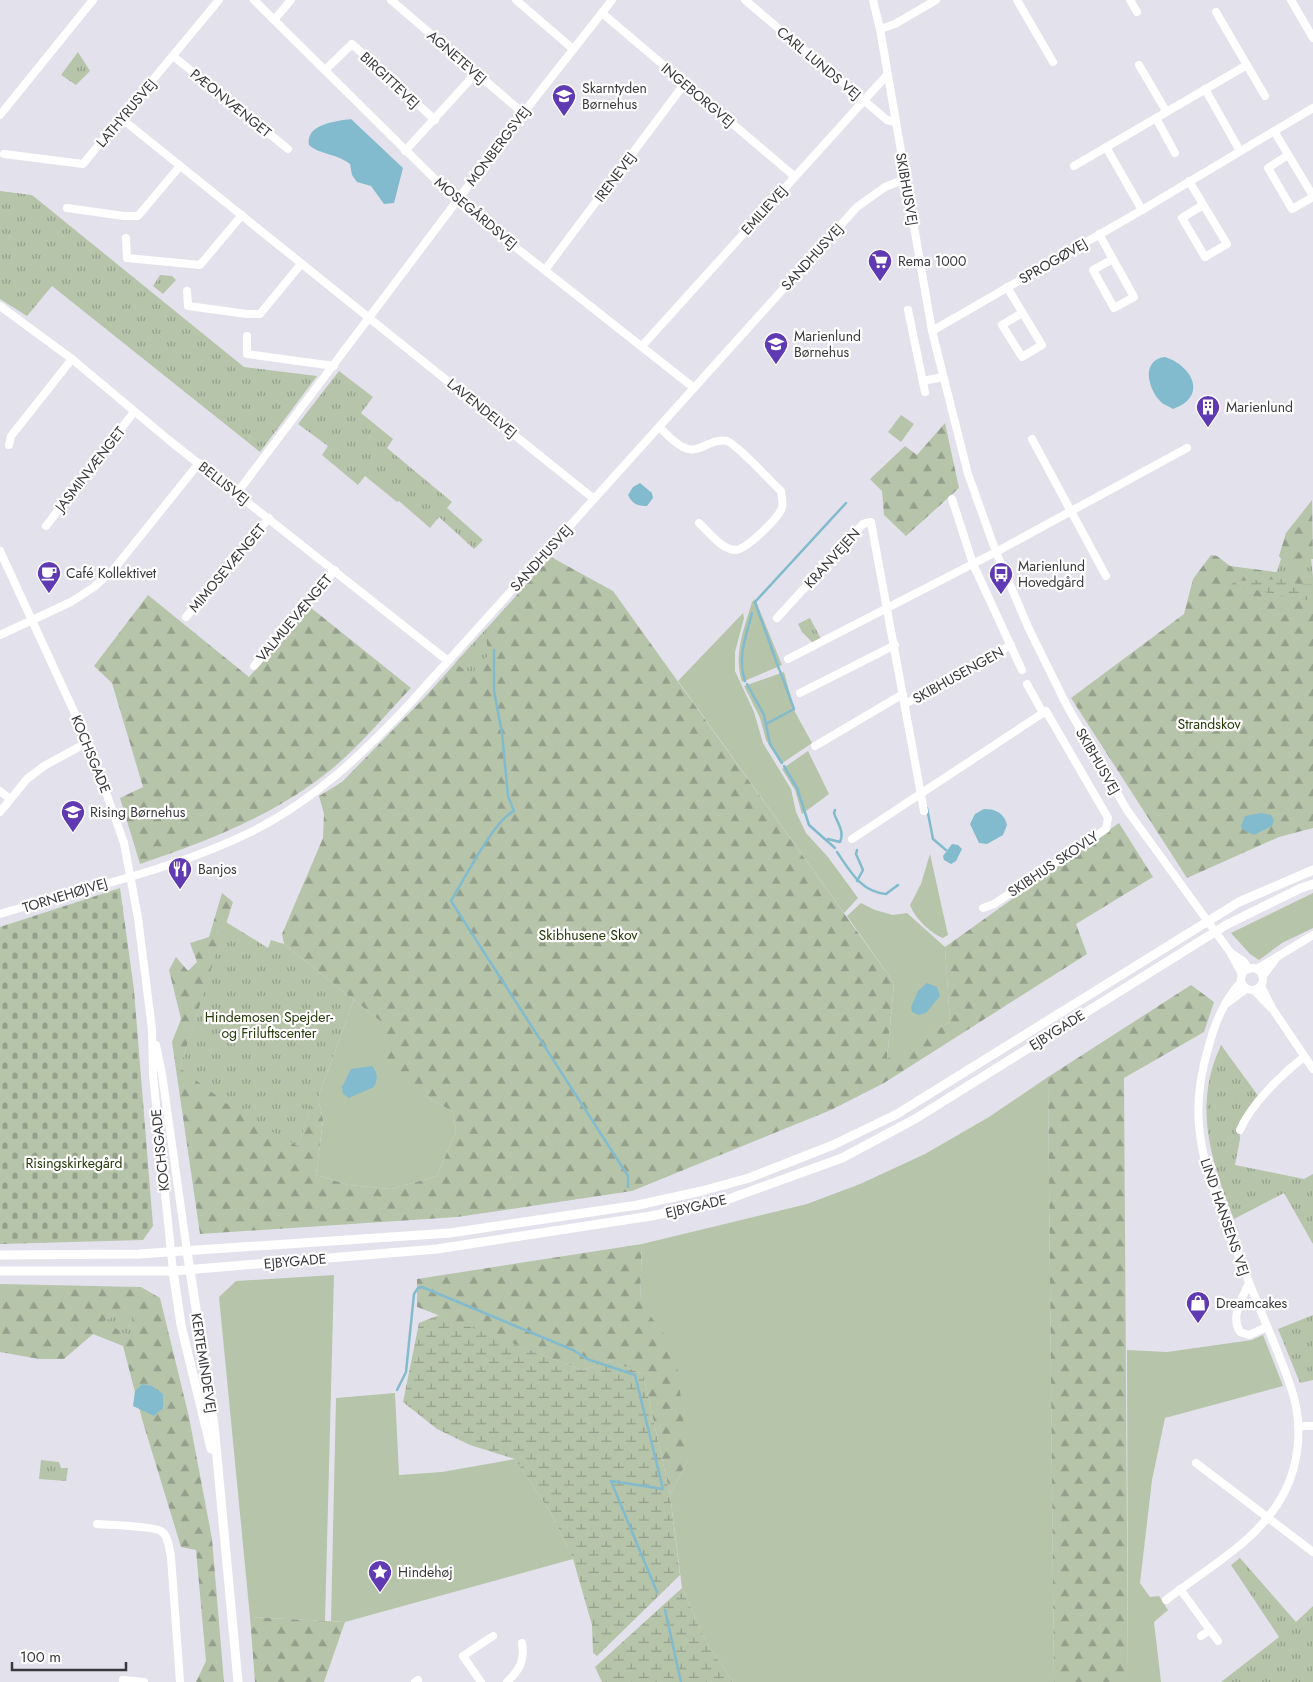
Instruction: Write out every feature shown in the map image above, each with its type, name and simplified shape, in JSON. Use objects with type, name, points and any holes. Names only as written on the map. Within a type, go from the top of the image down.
[{"type":"main road","name":"EJBYGADE","points":[[0,1255],[52,1256],[171,1252],[354,1240],[498,1227],[638,1204],[702,1191],[749,1178],[833,1145],[897,1114],[1239,902],[1313,870]]},
{"type":"main road","name":"EJBYGADE","points":[[0,1271],[173,1271],[428,1250],[651,1216],[726,1200],[842,1158],[915,1120],[1226,925],[1313,884]]},
{"type":"main road","name":"KERTEMINDEVEJ","points":[[187,1251],[214,1424],[217,1475],[227,1553],[238,1682]]},
{"type":"main road","name":"KERTEMINDEVEJ","points":[[173,1271],[181,1325],[217,1475]]},
{"type":"street","points":[[0,115],[93,0]]},
{"type":"street","name":"LATHYRUSVEJ","points":[[4,154],[82,164],[122,119],[219,0]]},
{"type":"street","name":"MOSEGÅRDSVEJ","points":[[254,0],[457,201],[694,388]]},
{"type":"street","points":[[274,20],[291,0]]},
{"type":"street","name":"AGNETEVEJ","points":[[391,0],[523,113]]},
{"type":"street","points":[[516,0],[573,49]]},
{"type":"street","name":"MONBERGSVEJ","points":[[237,493],[523,113],[612,0]]},
{"type":"street","name":"CARL LUNDS VEJ","points":[[745,0],[887,120],[895,122]]},
{"type":"street","name":"SKIBHUSVEJ","points":[[872,0],[880,29],[932,330],[968,474],[996,552],[1029,629],[1066,706],[1127,810],[1230,952],[1243,961],[1252,979],[1313,1069]]},
{"type":"street","points":[[880,29],[895,24],[936,0]]},
{"type":"street","points":[[1017,0],[1053,62]]},
{"type":"street","points":[[1130,0],[1137,12]]},
{"type":"street","points":[[1291,0],[1309,24],[1313,38]]},
{"type":"street","points":[[1216,12],[1265,96]]},
{"type":"street","name":"INGEBORGVEJ","points":[[602,13],[794,176]]},
{"type":"street","name":"BIRGITTEVEJ","points":[[325,70],[352,44],[435,120]]},
{"type":"street","name":"PÆONVÆNGET","points":[[173,56],[288,149]]},
{"type":"street","points":[[1074,166],[1247,65]]},
{"type":"street","points":[[1140,66],[1166,112]]},
{"type":"street","points":[[405,151],[476,73]]},
{"type":"street","name":"EMILIEVEJ","points":[[642,346],[887,75]]},
{"type":"street","name":"IRENEVEJ","points":[[544,270],[685,83]]},
{"type":"street","points":[[1205,89],[1240,151]]},
{"type":"street","name":"SPROGØVEJ","points":[[932,330],[1142,210],[1313,108]]},
{"type":"street","points":[[1156,118],[1175,153]]},
{"type":"street","name":"LAVENDELVEJ","points":[[122,119],[594,499]]},
{"type":"street","points":[[1274,131],[1313,197],[1292,209],[1268,168],[1288,155]]},
{"type":"street","points":[[1106,147],[1142,210]]},
{"type":"street","points":[[67,208],[124,216],[138,216],[180,166]]},
{"type":"street","name":"SANDHUSVEJ","points":[[131,875],[185,859],[251,832],[314,793],[360,756],[857,207],[885,187],[905,179]]},
{"type":"street","points":[[1190,182],[1227,244],[1205,257],[1182,218],[1203,205]]},
{"type":"street","points":[[126,238],[127,258],[200,265],[242,215]]},
{"type":"street","name":"SPROGØVEJ","points":[[1099,234],[1113,259],[1134,297],[1114,308],[1092,270],[1113,259]]},
{"type":"street","points":[[187,291],[188,306],[260,314],[301,264]]},
{"type":"street","name":"SPROGØVEJ","points":[[1007,287],[1042,345],[1022,357],[1002,325],[1022,313]]},
{"type":"street","name":"BELLISVEJ","points":[[0,306],[72,359],[134,412],[448,661]]},
{"type":"street","points":[[908,310],[925,392]]},
{"type":"street","points":[[247,336],[247,354],[334,366]]},
{"type":"street","points":[[9,445],[11,436],[72,359]]},
{"type":"street","points":[[923,382],[943,377]]},
{"type":"street","name":"JASMINVÆNGET","points":[[46,526],[134,412]]},
{"type":"street","points":[[659,427],[688,450],[697,450],[716,441],[731,443],[781,492],[783,499],[781,510],[746,547],[737,550],[723,546],[699,523]]},
{"type":"street","points":[[1032,439],[1106,576]]},
{"type":"street","points":[[788,659],[996,552],[1187,448]]},
{"type":"street","points":[[0,634],[71,602],[94,587],[114,569],[199,463]]},
{"type":"street","name":"SKIBHUSENGEN","points":[[952,499],[973,564],[1022,670]]},
{"type":"street","name":"MIMOSEVÆNGET","points":[[186,617],[268,518]]},
{"type":"street","name":"KRANVEJEN","points":[[777,618],[863,524],[871,522],[924,811]]},
{"type":"street","name":"KOCHSGADE","points":[[0,551],[88,742],[117,820],[131,875],[152,1029],[162,1074],[187,1251]]},
{"type":"street","name":"VALMUEVÆNGET","points":[[254,666],[335,570]]},
{"type":"street","points":[[800,693],[894,645]]},
{"type":"street","name":"SKIBHUSENGEN","points":[[905,704],[1011,645]]},
{"type":"street","name":"SKIBHUS SKOVLY","points":[[983,908],[994,904],[1106,829],[1109,824],[1108,818],[1049,716],[1046,711],[1042,713],[1027,684]]},
{"type":"street","points":[[815,746],[903,694]]},
{"type":"street","points":[[852,839],[1042,713]]},
{"type":"street","points":[[0,812],[27,779],[44,766],[88,742]]},
{"type":"street","points":[[0,791],[10,799]]},
{"type":"street","name":"TORNEHØJVEJ","points":[[0,914],[131,875]]},
{"type":"street","points":[[1252,979],[1278,956],[1313,935]]},
{"type":"street","name":"LIND HANSENS VEJ","points":[[1166,1600],[1252,1536],[1268,1519],[1286,1491],[1296,1459],[1298,1426],[1296,1404],[1208,1176],[1199,1134],[1199,1101],[1204,1061],[1212,1034],[1225,1004],[1252,979]]},
{"type":"street","name":"KOCHSGADE","points":[[152,1029],[153,1075],[173,1271]]},
{"type":"street","points":[[1240,1130],[1244,1121],[1279,1078],[1304,1057]]},
{"type":"street","name":"LIND HANSENS VEJ","points":[[1249,1283],[1235,1317],[1235,1325],[1240,1332],[1249,1335],[1267,1327]]},
{"type":"street","points":[[1298,1426],[1313,1426]]},
{"type":"street","points":[[1196,1463],[1313,1552]]},
{"type":"street","points":[[97,1524],[162,1531],[167,1539],[171,1557],[180,1682]]},
{"type":"street","points":[[1180,1589],[1218,1641]]},
{"type":"street","points":[[1201,1636],[1210,1630]]},
{"type":"street","points":[[481,1682],[463,1656],[493,1636]]},
{"type":"street","points":[[508,1682],[521,1666],[524,1654],[522,1643]]},
{"type":"street","points":[[123,1680],[144,1682]]},
{"type":"green space","points":[[78,52],[90,71],[76,85],[61,75]]},
{"type":"green space","points":[[0,191],[32,195],[244,367],[317,376],[260,452],[52,286],[27,316],[0,299]]},
{"type":"green space","points":[[160,275],[172,276],[176,280],[163,294],[153,286]]},
{"type":"green space","points":[[339,371],[373,397],[361,413],[393,439],[387,448],[452,502],[447,508],[483,540],[474,549],[439,517],[430,528],[399,501],[397,502],[365,476],[358,485],[322,455],[328,446],[298,424]]},
{"type":"green space","points":[[901,415],[914,424],[901,442],[888,432]]},
{"type":"green space","points":[[945,423],[959,488],[906,536],[884,515],[882,491],[870,479],[905,446],[917,455]]},
{"type":"green space","points":[[1312,500],[1313,559],[1281,559],[1279,556],[1286,533]]},
{"type":"green space","name":"Strandskov","points":[[1211,555],[1217,556],[1230,566],[1313,577],[1313,828],[1279,837],[1187,878],[1071,698],[1184,614],[1193,579]]},
{"type":"green space","name":"Skibhusene Skov","points":[[551,557],[613,591],[894,983],[887,1059],[950,1022],[945,947],[1119,823],[1153,877],[1076,924],[1087,954],[884,1083],[831,1110],[632,1191],[457,1217],[200,1234],[172,1042],[181,1019],[169,970],[176,957],[188,971],[197,962],[190,943],[209,937],[222,893],[233,902],[180,1068],[298,1146],[313,1100],[318,1098],[323,1120],[316,1175],[349,1185],[391,1189],[437,1176],[456,1131],[453,1112],[426,1096],[380,1058],[384,1024],[284,944],[282,934],[323,838],[324,814],[319,796],[342,782],[424,698]]},
{"type":"green space","points":[[1311,558],[1313,577],[1276,574],[1281,559]]},
{"type":"green space","points":[[1282,579],[1297,584],[1313,584],[1313,600],[1303,600],[1231,585],[1235,581]]},
{"type":"green space","points":[[148,595],[249,677],[310,607],[411,688],[363,740],[337,764],[290,799],[228,831],[140,864],[120,798],[143,787],[112,683],[94,666]]},
{"type":"green space","points":[[755,599],[782,665],[742,682],[739,652],[752,602]]},
{"type":"green space","points":[[743,613],[744,618],[735,652],[735,671],[754,712],[763,743],[791,789],[796,812],[806,833],[828,857],[858,898],[844,913],[678,681]]},
{"type":"green space","points":[[810,618],[821,639],[813,643],[802,632],[798,624]]},
{"type":"green space","points":[[486,629],[487,645],[490,651],[487,657],[476,665],[474,672],[470,674],[455,663]]},
{"type":"green space","points":[[784,672],[795,712],[812,743],[781,764],[766,740],[760,718],[744,686]]},
{"type":"green space","points":[[808,751],[829,794],[802,814],[795,790],[782,769]]},
{"type":"green space","points":[[930,854],[948,935],[943,938],[933,933],[915,915],[910,905],[921,884]]},
{"type":"green space","name":"Risingskirkegård","points":[[120,888],[134,990],[153,1226],[143,1240],[0,1244],[0,927]]},
{"type":"green space","points":[[1313,893],[1313,928],[1282,943],[1259,960],[1250,954],[1231,933]]},
{"type":"green space","points":[[861,903],[875,910],[893,915],[907,913],[945,947],[950,1022],[887,1060],[894,983],[847,916]]},
{"type":"green space","name":"Hindemosen Spejder- og Friluftscenter","points":[[226,922],[268,948],[271,940],[284,944],[354,1000],[318,1098],[313,1101],[298,1146],[243,1116],[180,1068]]},
{"type":"green space","points":[[1191,985],[1214,1002],[1204,1032],[1124,1078],[1128,1682],[1054,1682],[1048,1077]]},
{"type":"green space","points":[[354,1000],[384,1024],[426,1096],[453,1112],[456,1131],[437,1176],[391,1189],[349,1185],[316,1175],[323,1120],[318,1098]]},
{"type":"green space","points":[[1221,1045],[1259,1097],[1239,1122],[1240,1139],[1235,1165],[1304,1179],[1313,1174],[1313,1244],[1284,1193],[1234,1219],[1221,1185],[1208,1132],[1207,1095],[1213,1065]]},
{"type":"green space","points":[[1048,1077],[1054,1682],[733,1682],[706,1642],[682,1588],[670,1494],[688,1460],[640,1302],[642,1244],[807,1204],[860,1184],[925,1154],[989,1117]]},
{"type":"green space","points":[[642,1244],[640,1302],[675,1349],[688,1460],[670,1494],[643,1374],[611,1361],[582,1370],[417,1307],[417,1279]]},
{"type":"green space","points":[[334,1275],[325,1621],[250,1617],[219,1297],[236,1281]]},
{"type":"green space","points":[[0,1284],[141,1287],[160,1298],[189,1417],[212,1539],[224,1682],[196,1682],[206,1661],[196,1550],[181,1547],[142,1419],[123,1346],[93,1334],[64,1359],[39,1359],[0,1352]]},
{"type":"green space","points":[[131,1309],[134,1336],[131,1338],[104,1321]]},
{"type":"green space","points":[[439,1315],[582,1370],[611,1361],[643,1374],[670,1494],[680,1575],[597,1656],[593,1653],[592,1625],[573,1559],[551,1513],[515,1459],[470,1445],[437,1429],[403,1402],[419,1323]]},
{"type":"green space","points":[[1313,1315],[1313,1380],[1300,1383],[1278,1329]]},
{"type":"green space","points":[[1263,1335],[1283,1386],[1165,1418],[1152,1480],[1140,1583],[1150,1597],[1159,1596],[1168,1610],[1154,1622],[1161,1682],[1128,1682],[1127,1350],[1167,1352],[1252,1340]]},
{"type":"green space","points":[[395,1393],[399,1475],[442,1472],[515,1459],[551,1513],[573,1559],[345,1622],[331,1621],[336,1398]]},
{"type":"green space","points":[[41,1460],[59,1462],[61,1468],[68,1468],[66,1481],[39,1479]]},
{"type":"green space","points":[[1240,1558],[1296,1622],[1313,1606],[1313,1682],[1221,1682],[1279,1637],[1231,1565]]},
{"type":"green space","points":[[682,1588],[706,1642],[733,1682],[602,1682],[595,1667]]},
{"type":"green space","points":[[250,1617],[345,1622],[324,1682],[255,1682]]},
{"type":"water","points":[[351,119],[403,168],[394,203],[384,204],[371,186],[357,182],[352,175],[350,164],[345,160],[318,151],[309,145],[309,138],[317,128]]},
{"type":"water","points":[[1165,357],[1183,367],[1193,382],[1193,390],[1190,397],[1184,404],[1173,409],[1162,403],[1150,384],[1149,369],[1157,359]]},
{"type":"water","points":[[640,483],[652,493],[653,498],[647,506],[636,504],[631,501],[628,495],[633,487]]},
{"type":"water","points":[[984,809],[999,812],[1004,817],[1007,825],[1003,835],[987,844],[979,843],[970,824],[975,814]]},
{"type":"water","points":[[1261,813],[1271,815],[1274,820],[1272,826],[1254,835],[1243,830],[1241,826],[1245,816]]},
{"type":"water","points":[[952,844],[958,845],[962,849],[956,861],[951,864],[944,860],[943,856]]},
{"type":"water","points":[[927,983],[937,987],[940,996],[926,1013],[918,1015],[912,1012],[911,1007],[918,991]]},
{"type":"water","points":[[372,1066],[377,1076],[374,1087],[349,1098],[343,1094],[342,1087],[351,1069]]},
{"type":"water","points":[[142,1384],[152,1386],[163,1394],[163,1408],[154,1416],[133,1406],[135,1391]]},
{"type":"waterway","points":[[779,669],[755,602],[846,503]]},
{"type":"waterway","points":[[745,681],[742,655],[752,613]]},
{"type":"waterway","points":[[494,650],[494,691],[502,733],[508,796],[514,811],[506,816],[489,838],[451,901],[628,1176],[628,1187]]},
{"type":"waterway","points":[[766,724],[794,709],[780,671]]},
{"type":"waterway","points":[[747,684],[764,715],[770,744],[782,763]]},
{"type":"waterway","points":[[784,766],[797,788],[809,825],[835,848]]},
{"type":"waterway","points":[[927,808],[933,839],[946,850]]},
{"type":"waterway","points":[[828,839],[840,842],[842,834],[834,813],[835,810]]},
{"type":"waterway","points":[[857,850],[856,854],[863,870],[857,881]]},
{"type":"waterway","points":[[837,852],[857,879],[870,889],[886,894],[898,885]]},
{"type":"waterway","points":[[397,1390],[406,1372],[414,1294],[418,1288],[422,1287],[573,1350],[587,1359],[635,1375],[663,1489],[611,1481],[657,1592]]},
{"type":"waterway","points":[[665,1610],[681,1682]]},
{"type":"place","name":"Skarntyden Børnehus","points":[[564,117]]},
{"type":"place","name":"Rema 1000","points":[[880,282]]},
{"type":"place","name":"Marienlund Børnehus","points":[[776,365]]},
{"type":"place","name":"Marienlund","points":[[1208,428]]},
{"type":"place","name":"Café Kollektivet","points":[[49,594]]},
{"type":"place","name":"Marienlund Hovedgård","points":[[1001,595]]},
{"type":"place","name":"Rising Børnehus","points":[[73,833]]},
{"type":"place","name":"Banjos","points":[[180,890]]},
{"type":"place","name":"Dreamcakes","points":[[1198,1324]]},
{"type":"place","name":"Hindehøj","points":[[380,1593]]}]
